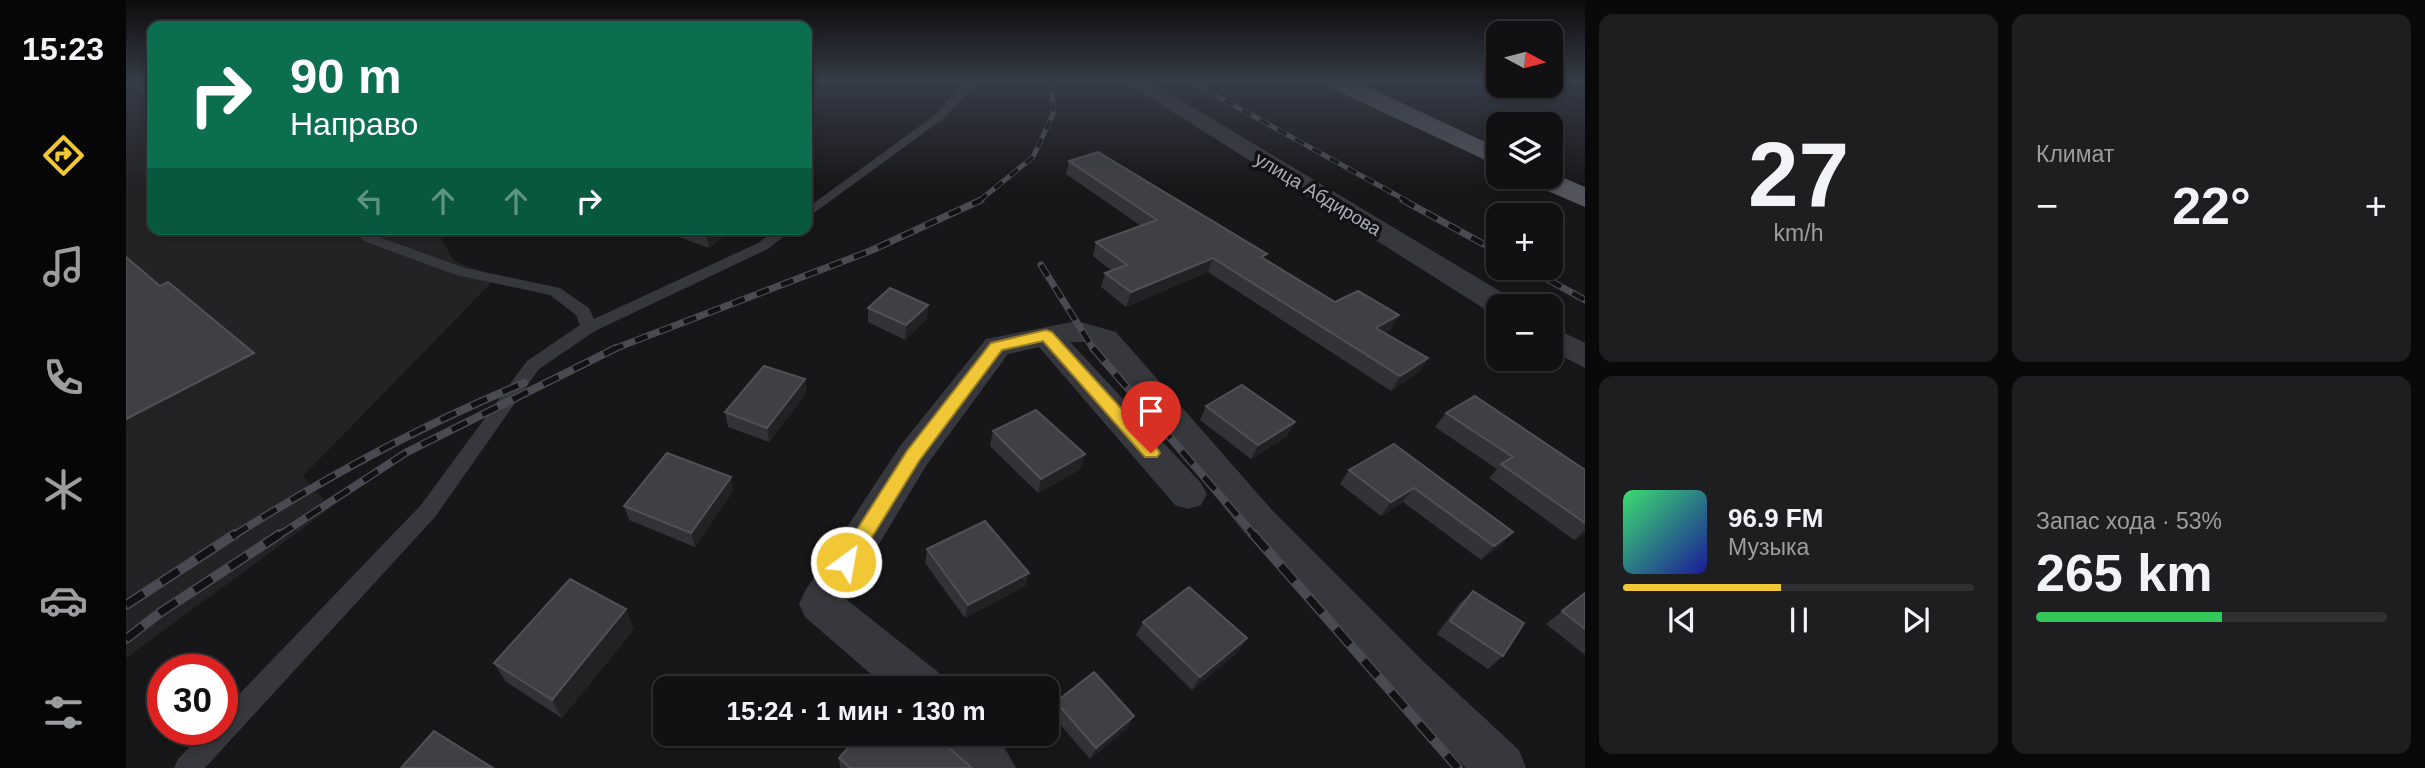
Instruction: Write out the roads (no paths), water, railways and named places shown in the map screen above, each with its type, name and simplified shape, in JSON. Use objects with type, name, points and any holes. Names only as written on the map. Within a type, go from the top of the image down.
[{"type":"main road","points":[[1419,117],[1486,145]]},
{"type":"main road","points":[[1429,117],[1486,145]]},
{"type":"main road","points":[[1443,117],[1486,143]]},
{"type":"main road","points":[[1563,176],[1585,186]]},
{"type":"main road","points":[[1563,188],[1585,198]]},
{"type":"street","name":"улица Абдирова","points":[[1193,117],[1486,296]]},
{"type":"street","points":[[907,676],[820,604],[913,456],[997,346],[1082,330],[1105,339],[1258,521],[1409,679],[1501,768]]},
{"type":"street","points":[[1046,335],[1188,494]]},
{"type":"street","points":[[1563,344],[1585,357]]},
{"type":"street","points":[[976,746],[991,768]]},
{"type":"lane","points":[[812,210],[939,117]]},
{"type":"lane","points":[[365,235],[461,272],[555,291],[583,313],[589,327]]},
{"type":"lane","points":[[187,768],[428,511],[533,365],[589,327],[762,246],[778,235]]},
{"type":"railway","points":[[979,201],[1033,157],[1052,117]]},
{"type":"railway","points":[[1255,117],[1407,201]]},
{"type":"railway","points":[[1403,200],[1486,245]]},
{"type":"railway","points":[[615,348],[870,251],[979,201]]},
{"type":"railway","points":[[1041,265],[1094,350]]},
{"type":"railway","points":[[1549,280],[1585,300]]},
{"type":"railway","points":[[278,536],[407,452],[615,348]]},
{"type":"railway","points":[[611,350],[615,348]]},
{"type":"railway","points":[[1093,348],[1255,536]]},
{"type":"railway","points":[[233,536],[375,453],[448,416],[524,383]]},
{"type":"railway","points":[[126,605],[235,534]]},
{"type":"railway","points":[[126,639],[161,612],[280,534]]},
{"type":"railway","points":[[1253,534],[1458,768]]}]
